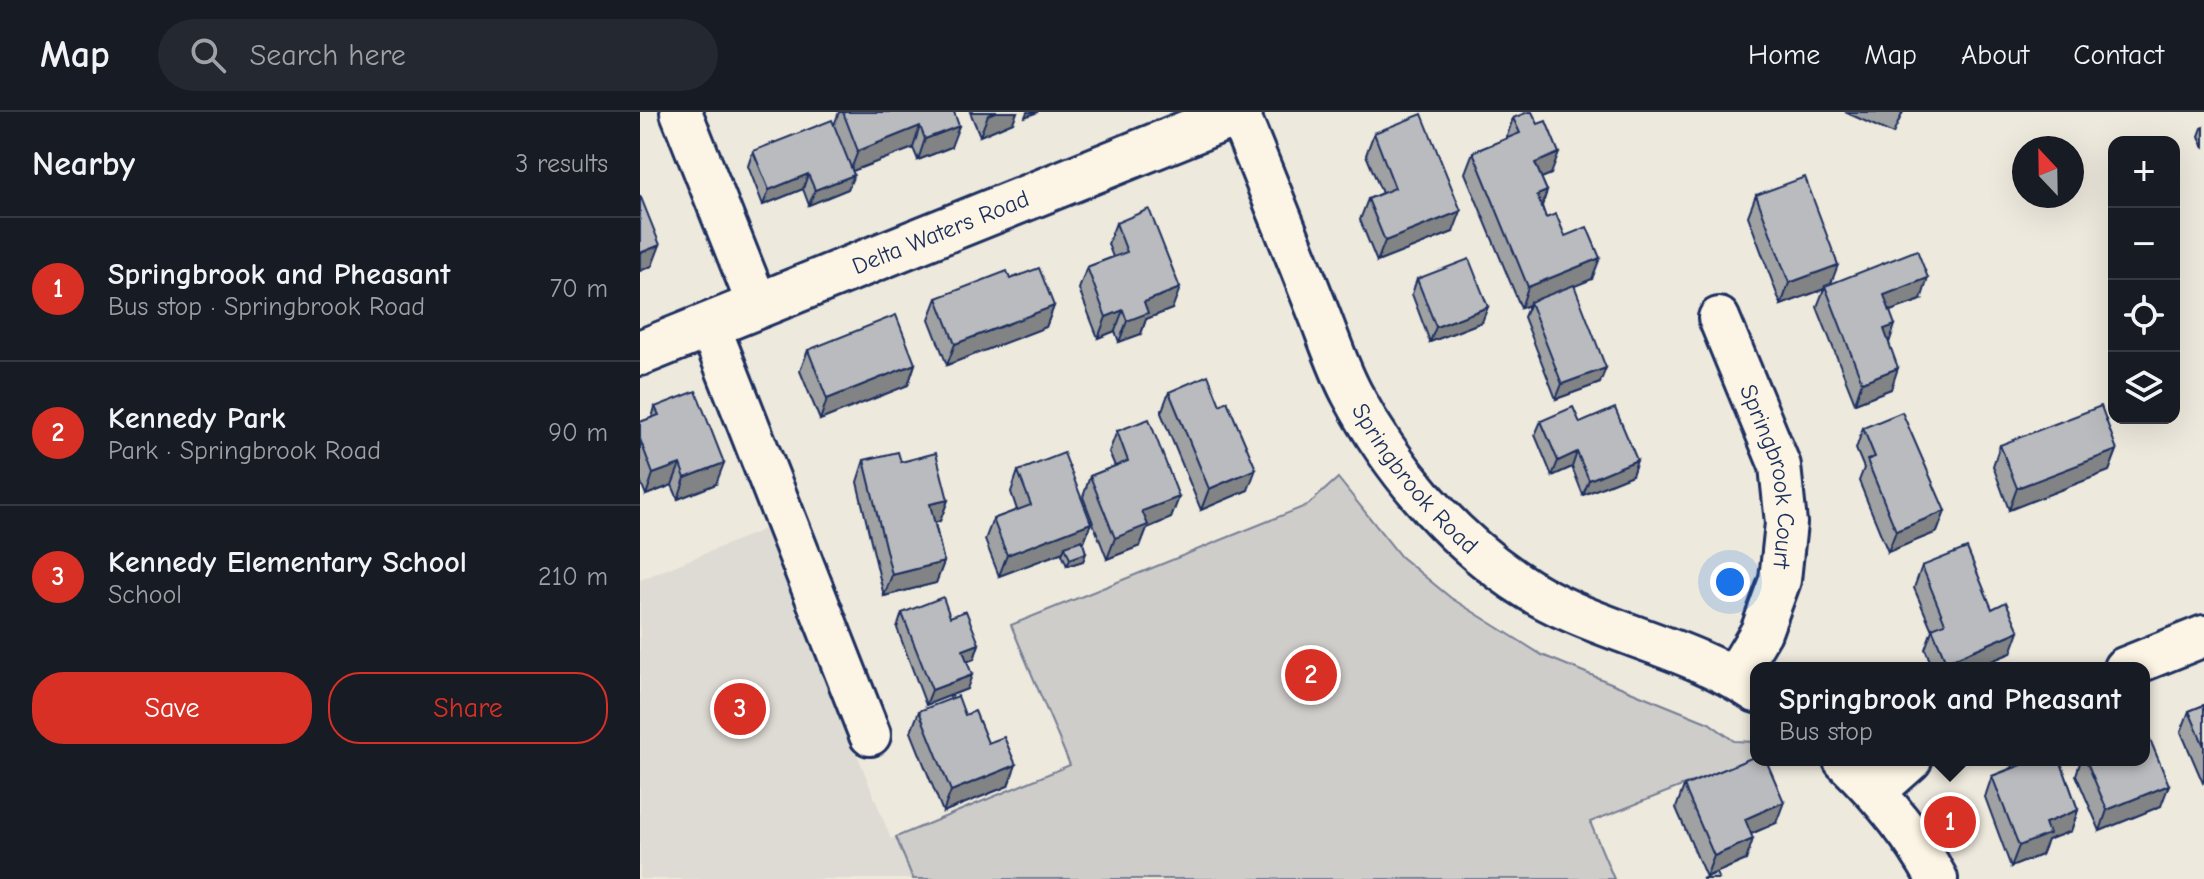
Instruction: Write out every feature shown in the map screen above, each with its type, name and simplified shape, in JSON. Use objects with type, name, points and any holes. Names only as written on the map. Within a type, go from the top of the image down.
[{"type":"main road","name":"Delta Waters Road","points":[[640,353],[1239,112]]},
{"type":"street","points":[[681,112],[758,306]]},
{"type":"street","name":"Springbrook Road","points":[[1239,112],[1351,393],[1402,472],[1456,532],[1515,581],[1588,621],[1680,654],[1745,684]]},
{"type":"street","name":"Springbrook Court","points":[[1719,318],[1780,466],[1786,523],[1780,580],[1752,662]]},
{"type":"street","points":[[709,325],[870,735]]},
{"type":"street","points":[[2139,662],[2204,636]]},
{"type":"street","points":[[1850,766],[1876,791],[1914,839],[1937,879]]},
{"type":"street","points":[[1876,791],[1904,766]]},
{"type":"shaded area","points":[[1338,478],[1401,557],[1451,598],[1542,655],[1709,723],[1734,741],[1750,742],[1750,759],[1590,822],[1614,879],[913,879],[896,837],[1070,765],[1011,625],[1308,505]]},
{"type":"shaded area","points":[[767,528],[891,839],[896,837],[913,879],[640,879],[640,580]]},
{"type":"building","points":[[843,112],[954,112],[959,126],[925,139],[920,126],[858,151]]},
{"type":"building","points":[[1532,112],[1538,124],[1546,121],[1559,153],[1535,163],[1547,191],[1537,195],[1546,218],[1556,214],[1565,236],[1587,227],[1600,258],[1528,287],[1473,152],[1520,133],[1513,118]]},
{"type":"building","points":[[1422,114],[1461,211],[1385,241],[1368,199],[1395,188],[1374,133]]},
{"type":"building","points":[[832,120],[854,175],[815,190],[808,174],[769,190],[753,151]]},
{"type":"building","points":[[1805,177],[1838,265],[1789,283],[1756,195]]},
{"type":"building","points":[[640,195],[660,245],[640,253]]},
{"type":"building","points":[[1149,209],[1180,288],[1144,302],[1148,313],[1127,321],[1123,310],[1106,317],[1087,267],[1127,252],[1116,223]]},
{"type":"building","points":[[1917,250],[1928,278],[1884,295],[1895,325],[1884,329],[1898,368],[1862,382],[1825,286]]},
{"type":"building","points":[[1469,259],[1488,307],[1436,327],[1417,279]]},
{"type":"building","points":[[1039,268],[1054,306],[955,344],[937,298],[1007,271],[1010,279]]},
{"type":"building","points":[[1574,285],[1606,368],[1562,384],[1530,302]]},
{"type":"building","points":[[896,315],[915,364],[827,399],[808,350]]},
{"type":"building","points":[[1208,375],[1220,405],[1227,401],[1256,469],[1209,489],[1169,392]]},
{"type":"building","points":[[696,391],[724,463],[685,478],[680,464],[653,474],[640,439],[640,422],[659,415],[655,407]]},
{"type":"building","points":[[2101,406],[2117,450],[2017,488],[2000,445]]},
{"type":"building","points":[[1573,407],[1580,423],[1615,408],[1637,460],[1589,480],[1577,452],[1558,461],[1541,421]]},
{"type":"building","points":[[1902,412],[1945,511],[1896,531],[1867,460],[1875,457],[1863,428]]},
{"type":"building","points":[[1149,419],[1179,497],[1142,511],[1148,525],[1115,538],[1090,476],[1128,461],[1117,431]]},
{"type":"building","points":[[898,452],[901,462],[936,453],[948,500],[930,504],[944,562],[892,575],[864,460]]},
{"type":"building","points":[[1064,453],[1091,523],[1007,555],[993,519],[1031,505],[1018,471]]},
{"type":"building","points":[[1082,540],[1086,553],[1070,559],[1065,546]]},
{"type":"building","points":[[1967,548],[1992,609],[2006,602],[2019,631],[1946,662],[1932,628],[1945,623],[1922,566]]},
{"type":"building","points":[[943,597],[950,617],[966,611],[979,644],[963,650],[972,675],[932,690],[902,613]]},
{"type":"building","points":[[958,696],[965,715],[975,711],[988,743],[1004,737],[1016,765],[951,791],[919,711]]},
{"type":"building","points":[[2204,705],[2204,746],[2189,711]]},
{"type":"building","points":[[2150,739],[2169,785],[2107,810],[2089,766],[2150,766]]},
{"type":"building","points":[[1750,758],[1750,766],[1769,766],[1784,802],[1745,819],[1753,839],[1714,856],[1684,786]]},
{"type":"building","points":[[2019,766],[2062,766],[2078,810],[2045,823],[2049,834],[2019,846],[1992,776]]},
{"type":"building","points":[[1716,873],[1719,879],[1702,879]]},
{"type":"place","name":"Kennedy Park","points":[[1311,675]]},
{"type":"place","name":"Kennedy Elementary School","points":[[740,709]]},
{"type":"place","name":"Springbrook and Pheasant","points":[[1950,822]]}]
